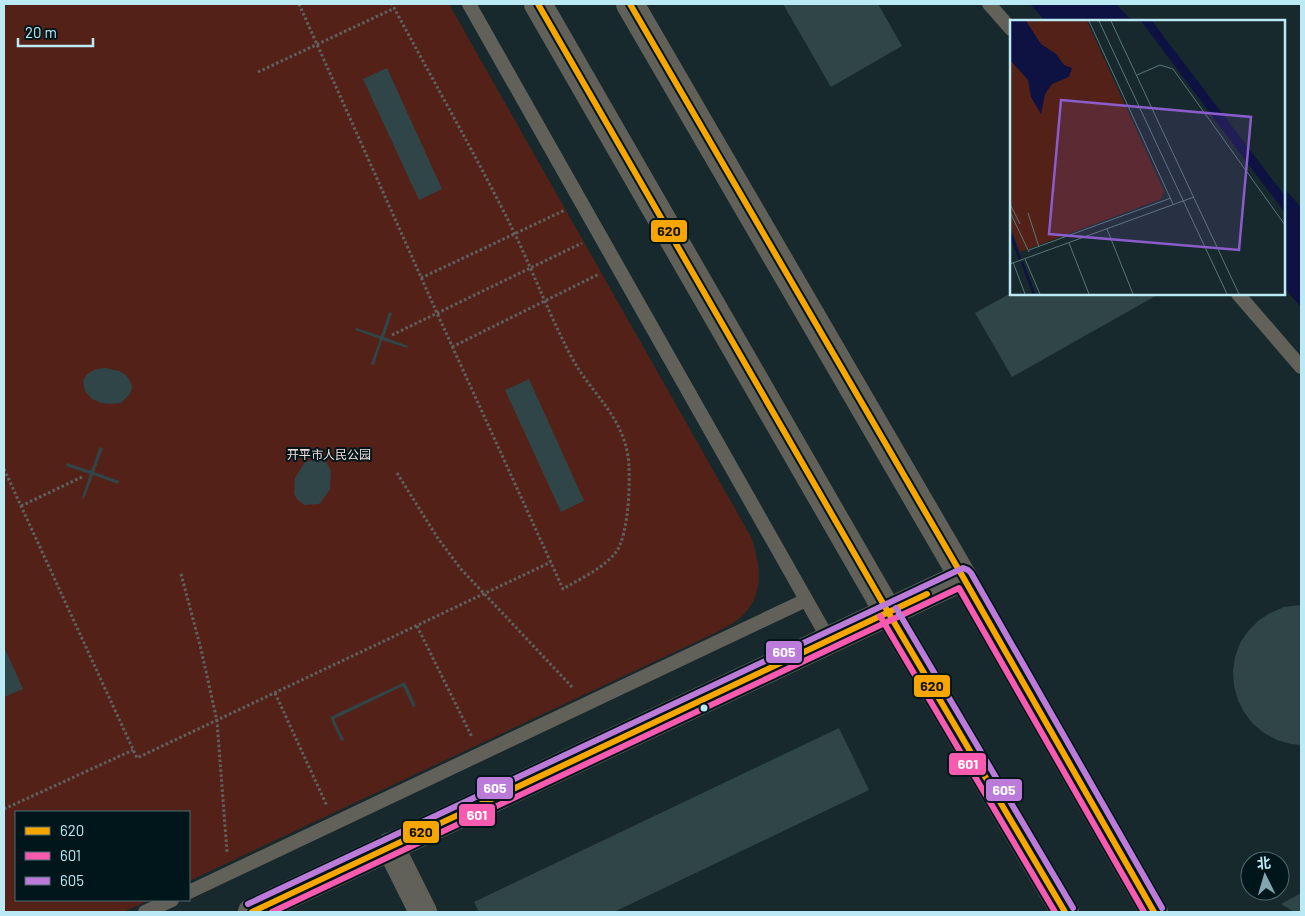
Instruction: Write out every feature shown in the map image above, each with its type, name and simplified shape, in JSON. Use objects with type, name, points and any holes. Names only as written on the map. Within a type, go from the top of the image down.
[{"type":"street","points":[[538,4],[888,612],[1065,912]]},
{"type":"street","points":[[630,4],[963,577],[1154,912]]},
{"type":"street","points":[[252,912],[963,577]]},
{"type":"street","points":[[390,846],[423,912]]},
{"type":"lane","points":[[469,4],[598,235],[829,640]]},
{"type":"lane","points":[[989,4],[1010,28]]},
{"type":"lane","points":[[1239,295],[1301,367]]},
{"type":"lane","points":[[190,892],[806,600]]},
{"type":"lane","points":[[145,912],[170,901]]},
{"type":"path","points":[[298,4],[563,589],[607,562],[617,551],[623,538],[628,509],[628,456],[611,412],[574,360],[514,234],[392,4]]},
{"type":"path","points":[[258,72],[394,8]]},
{"type":"path","points":[[421,278],[580,202]]},
{"type":"path","points":[[392,335],[598,235]]},
{"type":"path","points":[[452,347],[616,265]]},
{"type":"path","points":[[4,469],[137,758],[551,562]]},
{"type":"path","points":[[397,473],[460,568],[587,703]]},
{"type":"path","points":[[21,506],[84,476]]},
{"type":"path","points":[[182,574],[201,649],[216,721],[229,873]]},
{"type":"path","points":[[417,626],[480,754]]},
{"type":"path","points":[[275,693],[335,822]]},
{"type":"path","points":[[4,809],[133,750]]},
{"type":"green space","name":"开平市人民公园","points":[[4,4],[449,4],[751,537],[757,556],[759,577],[758,587],[751,606],[738,620],[715,633],[190,881],[190,811],[15,811],[15,901],[148,901],[123,912],[4,912]]},
{"type":"shaded area","points":[[1030,4],[1116,4],[1131,20],[1044,20]]},
{"type":"shaded area","points":[[1285,189],[1301,207],[1301,307],[1285,289]]},
{"type":"building","points":[[783,4],[878,4],[902,46],[831,87]]},
{"type":"building","points":[[387,68],[442,189],[419,200],[363,79]]},
{"type":"building","points":[[1010,294],[1157,295],[1012,377],[975,313]]},
{"type":"building","points":[[389,312],[392,313],[384,337],[408,346],[407,348],[382,340],[374,365],[371,364],[380,339],[355,330],[356,328],[381,336]]},
{"type":"building","points":[[106,368],[119,371],[126,375],[130,381],[132,387],[130,394],[121,403],[101,403],[92,399],[85,391],[83,381],[87,374],[96,369]]},
{"type":"building","points":[[529,379],[584,501],[561,512],[505,390]]},
{"type":"building","points":[[100,447],[103,448],[94,472],[119,481],[118,484],[93,475],[84,499],[82,498],[90,474],[66,466],[67,463],[91,471]]},
{"type":"building","points":[[319,458],[326,462],[331,471],[330,489],[319,504],[304,505],[294,494],[295,478],[305,462]]},
{"type":"building","points":[[1301,605],[1301,745],[1277,740],[1253,724],[1238,700],[1234,686],[1233,671],[1240,643],[1258,621],[1284,607]]},
{"type":"building","points":[[4,647],[23,689],[4,697]]},
{"type":"building","points":[[405,682],[416,706],[413,707],[403,686],[334,719],[344,740],[341,741],[330,717]]},
{"type":"building","points":[[839,728],[869,790],[614,912],[479,912],[474,902]]},
{"type":"building","points":[[1301,893],[1301,912],[1294,912],[1281,904],[1290,901],[1290,899]]},
{"type":"transit line","name":"620","points":[[538,4],[888,612],[1065,912]]},
{"type":"transit line","name":"620","points":[[630,4],[963,577],[1154,912]]},
{"type":"transit line","name":"605","points":[[248,904],[963,568],[971,573],[1162,908]]},
{"type":"transit line","name":"601","points":[[272,912],[959,588],[1144,912]]},
{"type":"transit line","name":"620","points":[[252,912],[927,594]]},
{"type":"transit line","name":"605","points":[[896,608],[1073,908]]},
{"type":"transit line","name":"601","points":[[880,616],[1055,912]]}]
